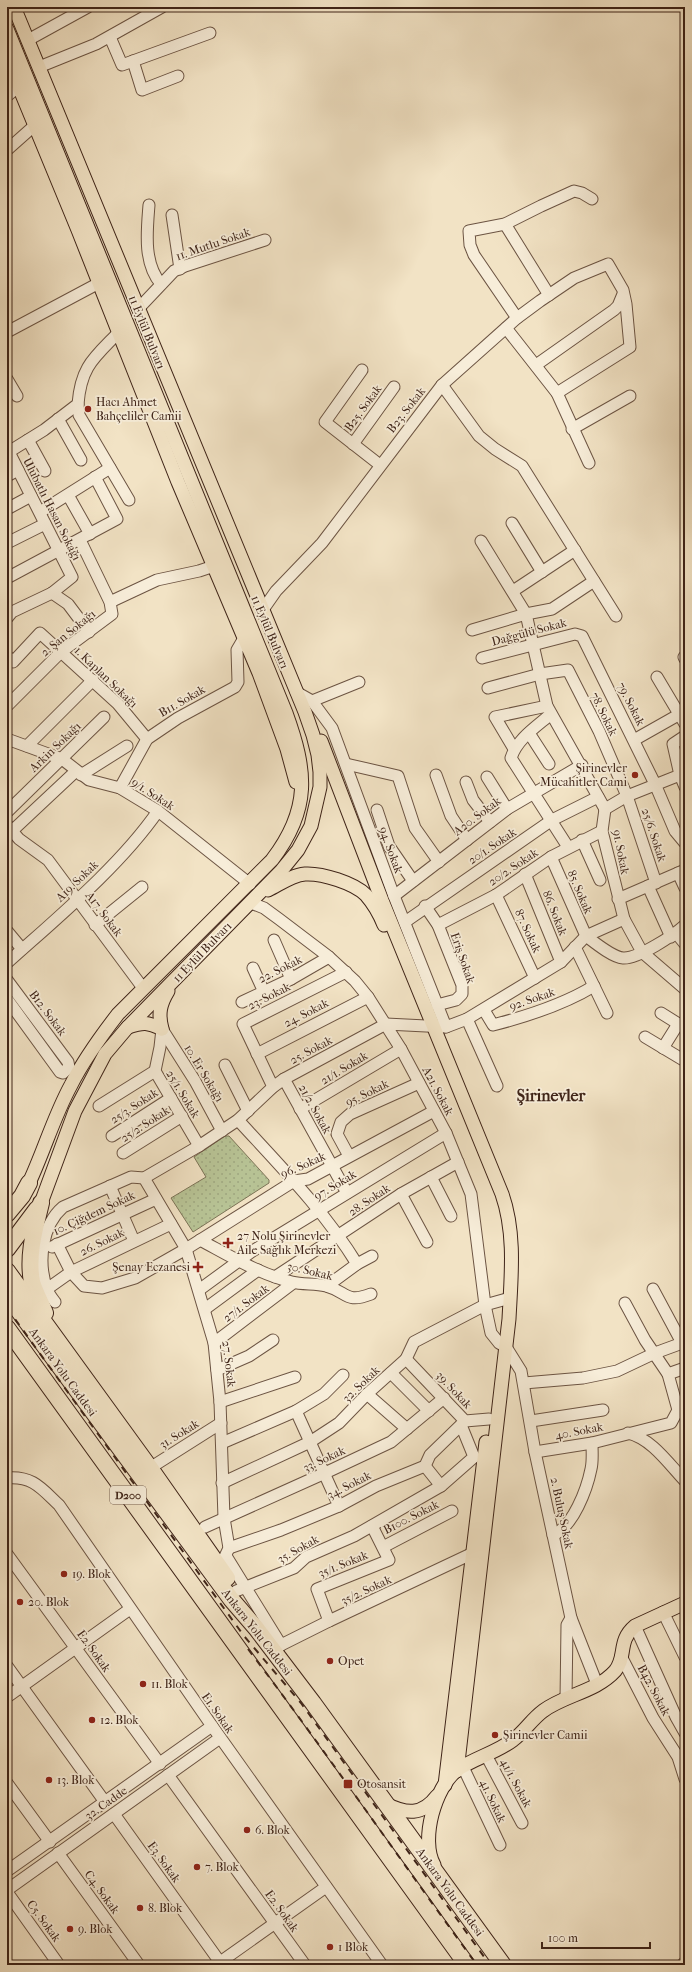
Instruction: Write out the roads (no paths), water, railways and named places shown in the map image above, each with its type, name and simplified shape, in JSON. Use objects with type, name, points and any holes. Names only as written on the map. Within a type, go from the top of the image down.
[{"type":"highway","points":[[7,1200],[29,1183]]},
{"type":"highway","points":[[7,1214],[22,1196],[29,1183]]},
{"type":"highway","points":[[8,1247],[41,1203]]},
{"type":"highway","points":[[41,1203],[32,1242],[32,1282],[53,1335]]},
{"type":"highway","points":[[7,1271],[12,1290],[53,1335],[150,1468],[225,1557],[256,1628]]},
{"type":"highway","name":"Ankara Yolu Caddesi","points":[[12,1290],[231,1599],[256,1628],[277,1648],[313,1703],[385,1804],[503,1965]]},
{"type":"highway","name":"Ankara Yolu Caddesi","points":[[7,1328],[467,1965]]},
{"type":"highway","points":[[7,1345],[184,1586],[249,1663]]},
{"type":"main road","name":"11 Eylül Bulvarı","points":[[14,7],[262,612],[296,692],[308,707],[318,755],[320,787],[311,826],[298,850],[254,900],[127,1028],[104,1054],[75,1111],[41,1203]]},
{"type":"main road","name":"11 Eylül Bulvarı","points":[[7,29],[286,713],[297,743],[301,765],[302,785],[297,819],[284,846],[250,884],[118,1014],[97,1042],[70,1085],[42,1156],[29,1183]]},
{"type":"main road","points":[[7,58],[10,74],[18,86],[244,638],[287,749],[294,772],[300,805]]},
{"type":"main road","points":[[308,707],[383,903],[436,1027],[499,1211],[502,1229],[506,1299],[503,1345],[460,1769]]},
{"type":"main road","points":[[254,900],[292,877],[306,874],[324,876],[349,884],[366,895],[381,917],[436,1027]]},
{"type":"main road","points":[[162,1029],[159,1019],[161,1005],[174,981]]},
{"type":"main road","points":[[127,1028],[141,1022],[149,1023],[162,1029]]},
{"type":"main road","points":[[450,1893],[432,1862],[428,1847],[431,1816],[443,1788],[489,1419],[503,1345]]},
{"type":"main road","points":[[385,1804],[402,1812],[414,1812],[426,1807],[460,1769],[511,1741],[544,1710],[597,1684],[615,1671],[621,1656],[623,1641],[628,1632],[635,1626],[685,1603]]},
{"type":"street","points":[[28,40],[88,7]]},
{"type":"street","points":[[39,67],[110,36],[162,7]]},
{"type":"street","points":[[110,36],[122,65],[210,33]]},
{"type":"street","points":[[133,61],[142,90],[178,76]]},
{"type":"street","points":[[7,96],[18,86]]},
{"type":"street","points":[[7,150],[34,126]]},
{"type":"street","points":[[517,318],[474,255],[470,245],[469,231],[505,224],[574,191],[582,193],[592,199]]},
{"type":"street","points":[[149,205],[148,250],[153,274],[160,284]]},
{"type":"street","points":[[172,215],[180,269]]},
{"type":"street","points":[[505,224],[549,295]]},
{"type":"street","name":"11. Mutlu Sokak","points":[[138,309],[160,284],[180,269],[265,240]]},
{"type":"street","name":"B23. Sokak","points":[[262,612],[276,591],[322,543],[442,385],[517,318],[574,278],[608,264],[623,294]]},
{"type":"street","points":[[7,332],[99,283]]},
{"type":"street","points":[[536,364],[614,310],[618,306],[623,294]]},
{"type":"street","points":[[557,392],[630,347],[627,312],[623,294]]},
{"type":"street","points":[[506,328],[557,392],[572,429],[589,463]]},
{"type":"street","points":[[119,332],[88,364],[79,390],[78,404],[79,415],[129,500]]},
{"type":"street","points":[[362,370],[325,422],[380,465]]},
{"type":"street","points":[[7,379],[17,396]]},
{"type":"street","points":[[442,385],[480,436],[522,466],[616,616]]},
{"type":"street","name":"B25. Sokak","points":[[353,444],[394,387]]},
{"type":"street","points":[[572,429],[630,396]]},
{"type":"street","points":[[8,451],[28,440],[78,404]]},
{"type":"street","points":[[58,419],[81,460]]},
{"type":"street","points":[[28,440],[44,471]]},
{"type":"street","name":"Ulubatlı Hasan Sokağı","points":[[8,451],[72,577],[52,593]]},
{"type":"street","points":[[40,512],[110,468]]},
{"type":"street","points":[[7,476],[18,470]]},
{"type":"street","points":[[7,578],[59,552],[117,519],[95,477]]},
{"type":"street","points":[[68,495],[90,534]]},
{"type":"street","points":[[7,509],[31,496]]},
{"type":"street","points":[[7,543],[46,524]]},
{"type":"street","points":[[512,524],[542,572]]},
{"type":"street","points":[[80,540],[110,602],[157,580],[199,571],[214,566]]},
{"type":"street","points":[[481,541],[526,614],[549,710],[582,765],[605,809],[627,796],[680,775]]},
{"type":"street","points":[[513,591],[574,550]]},
{"type":"street","points":[[472,630],[556,607],[594,581]]},
{"type":"street","points":[[7,618],[12,612],[52,593],[68,604],[89,632]]},
{"type":"street","name":"2. Şan Sokağı","points":[[7,706],[61,652],[112,614],[110,602]]},
{"type":"street","name":"1. Kaplan Sokağı","points":[[10,659],[40,633],[118,704],[147,739]]},
{"type":"street","name":"Dağgülü Sokak","points":[[482,658],[533,643],[575,634],[582,636]]},
{"type":"street","name":"79. Sokak","points":[[582,636],[634,740],[676,830],[685,843]]},
{"type":"street","name":"B11. Sokak","points":[[120,788],[147,739],[178,718],[235,687],[238,682],[237,650],[244,638]]},
{"type":"street","name":"78. Sokak","points":[[540,674],[568,670],[599,731],[627,796]]},
{"type":"street","points":[[488,688],[540,674]]},
{"type":"street","points":[[634,740],[682,719],[657,677]]},
{"type":"street","points":[[27,746],[93,680]]},
{"type":"street","points":[[308,707],[359,682]]},
{"type":"street","name":"94. Sokak","points":[[308,707],[332,728],[394,896],[437,1005],[436,1027]]},
{"type":"street","points":[[514,749],[495,717],[549,710]]},
{"type":"street","points":[[549,710],[514,749],[511,758],[568,847]]},
{"type":"street","name":"Arkin Sokağı","points":[[7,812],[104,717]]},
{"type":"street","points":[[529,733],[549,764]]},
{"type":"street","points":[[685,736],[673,744],[680,775],[685,787]]},
{"type":"street","name":"9/1. Sokak","points":[[7,739],[62,759],[88,780],[120,788],[158,811],[250,884]]},
{"type":"street","points":[[9,828],[79,773],[127,746]]},
{"type":"street","points":[[346,764],[398,776],[416,828],[439,862]]},
{"type":"street","name":"A20. Sokak","points":[[394,896],[507,809],[582,765]]},
{"type":"street","points":[[436,775],[451,816],[467,840]]},
{"type":"street","points":[[487,777],[507,809]]},
{"type":"street","points":[[466,782],[473,800],[490,822]]},
{"type":"street","name":"25/6. Sokak","points":[[627,796],[652,884]]},
{"type":"street","name":"20/1. Sokak","points":[[405,922],[425,906],[552,820],[598,797]]},
{"type":"street","name":"91. Sokak","points":[[605,809],[602,831],[618,899],[624,919],[642,952]]},
{"type":"street","points":[[377,810],[388,846],[414,881]]},
{"type":"street","name":"A19. Sokak","points":[[7,963],[76,900],[146,829],[158,811]]},
{"type":"street","name":"A17. Sokak","points":[[9,828],[19,839],[48,860],[76,900],[143,988]]},
{"type":"street","name":"20/2. Sokak","points":[[438,925],[496,895],[525,874],[568,847],[602,831]]},
{"type":"street","points":[[582,840],[600,880]]},
{"type":"street","name":"85. Sokak","points":[[551,857],[586,936]]},
{"type":"street","points":[[618,899],[682,872],[685,888]]},
{"type":"street","name":"86. Sokak","points":[[525,874],[561,962]]},
{"type":"street","points":[[652,884],[673,935],[685,944]]},
{"type":"street","points":[[95,925],[142,887]]},
{"type":"street","name":"87. Sokak","points":[[496,895],[535,978]]},
{"type":"street","name":"A21. Sokak","points":[[254,900],[329,957],[346,972],[368,997],[401,1049],[446,1133],[471,1194],[485,1305],[492,1333],[503,1345]]},
{"type":"street","name":"Eriş Sokak","points":[[425,906],[438,925],[462,985],[462,994],[456,1000],[437,1005]]},
{"type":"street","points":[[386,1024],[436,1027],[468,1019],[561,962],[586,936],[624,919]]},
{"type":"street","points":[[586,936],[607,951],[623,958],[642,952],[673,935],[685,926]]},
{"type":"street","points":[[7,931],[22,949]]},
{"type":"street","points":[[274,940],[291,979]]},
{"type":"street","points":[[575,947],[607,1013]]},
{"type":"street","points":[[642,952],[685,989]]},
{"type":"street","name":"22. Sokak","points":[[242,1002],[291,979],[329,957]]},
{"type":"street","points":[[253,968],[264,992]]},
{"type":"street","name":"23. Sokak","points":[[273,1087],[243,1024],[346,972]]},
{"type":"street","name":"B12. Sokak","points":[[7,980],[68,1062],[69,1066],[67,1071],[63,1073],[60,1072],[7,999]]},
{"type":"street","name":"92. Sokak","points":[[484,1010],[493,1025],[575,998],[594,986]]},
{"type":"street","name":"24. Sokak","points":[[257,1054],[368,997]]},
{"type":"street","points":[[661,1013],[682,1026],[663,1048]]},
{"type":"street","points":[[468,1019],[497,1086]]},
{"type":"street","name":"25. Sokak","points":[[46,1289],[42,1252],[48,1226],[55,1214],[63,1207],[132,1177],[144,1178],[199,1146],[238,1120],[273,1087],[284,1079],[386,1024]]},
{"type":"street","name":"25/1. Sokak","points":[[162,1029],[155,1071],[199,1146]]},
{"type":"street","name":"10. Er Sokağı","points":[[162,1029],[195,1081],[222,1131]]},
{"type":"street","points":[[645,1037],[685,1061]]},
{"type":"street","name":"21/1. Sokak","points":[[300,1109],[401,1049]]},
{"type":"street","points":[[225,1065],[248,1111]]},
{"type":"street","points":[[99,1106],[155,1071]]},
{"type":"street","name":"21/2. Sokak","points":[[284,1079],[347,1193]]},
{"type":"street","name":"95. Sokak","points":[[349,1156],[337,1134],[341,1122],[350,1114],[419,1083]]},
{"type":"street","name":"25/3. Sokak","points":[[112,1136],[171,1098]]},
{"type":"street","name":"96. Sokak","points":[[57,1244],[71,1272],[84,1286],[102,1288],[134,1278],[186,1249],[294,1181],[308,1179],[332,1167],[349,1156],[434,1111]]},
{"type":"street","name":"25/2. Sokak","points":[[123,1154],[182,1116]]},
{"type":"street","points":[[238,1120],[320,1209],[340,1236],[357,1264]]},
{"type":"street","name":"97. Sokak","points":[[199,1290],[238,1261],[320,1209],[446,1133]]},
{"type":"street","name":"28. Sokak","points":[[275,1276],[340,1236],[401,1194],[458,1162]]},
{"type":"street","points":[[431,1177],[451,1216]]},
{"type":"street","name":"27. Sokak","points":[[144,1178],[186,1249],[214,1343],[218,1370],[222,1423],[222,1483],[225,1557]]},
{"type":"street","points":[[110,1186],[134,1241]]},
{"type":"street","points":[[401,1194],[427,1242]]},
{"type":"street","name":"10. Çiğdem Sokak","points":[[42,1252],[156,1199]]},
{"type":"street","name":"26. Sokak","points":[[46,1289],[71,1272],[171,1224]]},
{"type":"street","name":"30. Sokak","points":[[200,1240],[238,1261],[293,1283],[327,1286],[350,1298],[358,1299],[371,1294]]},
{"type":"street","points":[[327,1286],[357,1264],[372,1256]]},
{"type":"street","points":[[205,1309],[258,1270]]},
{"type":"street","name":"27/1. Sokak","points":[[214,1343],[293,1283]]},
{"type":"street","points":[[46,1289],[55,1302]]},
{"type":"street","points":[[524,1383],[583,1378],[617,1370],[683,1342],[653,1289]]},
{"type":"street","name":"32. Sokak","points":[[222,1483],[310,1442],[339,1423],[367,1394],[406,1359],[414,1342],[485,1305],[506,1299]]},
{"type":"street","points":[[625,1303],[645,1340],[668,1374],[681,1408]]},
{"type":"street","points":[[218,1370],[249,1356],[273,1340]]},
{"type":"street","name":"2. Buluş Sokak","points":[[503,1345],[521,1371],[531,1421],[535,1452],[571,1618],[597,1684]]},
{"type":"street","name":"39. Sokak","points":[[406,1359],[444,1398],[463,1423],[489,1419]]},
{"type":"street","points":[[668,1374],[685,1368]]},
{"type":"street","points":[[391,1374],[429,1411]]},
{"type":"street","points":[[222,1442],[296,1411],[324,1394],[343,1375]]},
{"type":"street","points":[[220,1402],[295,1377]]},
{"type":"street","points":[[367,1394],[407,1429]]},
{"type":"street","name":"33. Sokak","points":[[205,1526],[391,1442],[444,1398]]},
{"type":"street","name":"40. Sokak","points":[[535,1452],[592,1443],[671,1423],[681,1408]]},
{"type":"street","points":[[531,1421],[603,1410]]},
{"type":"street","points":[[296,1411],[339,1506]]},
{"type":"street","name":"31. Sokak","points":[[150,1468],[222,1423]]},
{"type":"street","points":[[441,1486],[425,1466],[430,1455],[463,1423]]},
{"type":"street","name":"35. Sokak","points":[[240,1589],[294,1568],[306,1557],[354,1536],[441,1486],[474,1457],[463,1423]]},
{"type":"street","points":[[627,1433],[639,1436],[647,1441],[685,1481]]},
{"type":"street","points":[[553,1535],[559,1532],[570,1521],[587,1486],[592,1467],[592,1443]]},
{"type":"street","name":"34. Sokak","points":[[225,1557],[281,1530],[339,1506],[376,1486],[425,1466]]},
{"type":"street","name":"E1. Sokak","points":[[7,1478],[20,1477],[36,1483],[59,1505],[220,1738],[382,1965]]},
{"type":"street","name":"B100. Sokak","points":[[382,1547],[452,1511]]},
{"type":"street","points":[[372,1526],[382,1547]]},
{"type":"street","name":"35/1. Sokak","points":[[329,1621],[317,1589],[389,1560],[382,1547]]},
{"type":"street","name":"E2. Sokak","points":[[7,1554],[160,1764]]},
{"type":"street","name":"35/2. Sokak","points":[[277,1648],[329,1621],[471,1554]]},
{"type":"street","points":[[240,1589],[277,1648]]},
{"type":"street","points":[[7,1697],[130,1609]]},
{"type":"street","points":[[664,1612],[685,1657]]},
{"type":"street","points":[[566,1699],[567,1625],[571,1618]]},
{"type":"street","points":[[635,1626],[676,1717],[685,1733]]},
{"type":"street","name":"B42. Sokak","points":[[621,1656],[653,1718],[678,1757],[685,1778]]},
{"type":"street","points":[[7,1666],[105,1802]]},
{"type":"street","name":"32. Cadde","points":[[7,1872],[212,1726]]},
{"type":"street","name":"32. Cadde","points":[[7,1891],[220,1738]]},
{"type":"street","name":"41/1. Sokak","points":[[486,1755],[522,1823]]},
{"type":"street","name":"41. Sokak","points":[[460,1769],[500,1845]]},
{"type":"street","name":"E2. Sokak","points":[[168,1775],[305,1965]]},
{"type":"street","points":[[7,1783],[50,1842]]},
{"type":"street","name":"E3. Sokak","points":[[114,1814],[219,1964]]},
{"type":"street","name":"C4. Sokak","points":[[58,1853],[139,1965]]},
{"type":"street","points":[[219,1964],[326,1886]]},
{"type":"street","name":"C5. Sokak","points":[[7,1891],[59,1965]]},
{"type":"street","points":[[682,1965],[685,1962]]},
{"type":"railway","points":[[7,1308],[244,1636],[301,1703],[490,1965]]},
{"type":"railway","points":[[248,1649],[477,1965]]},
{"type":"place","name":"Hacı Ahmet Bahçeliler Camii","points":[[88,409]]},
{"type":"place","name":"Şirinevler Mücahitler Cami","points":[[635,775]]},
{"type":"place","name":"27 Nolu Şirinevler Aile Sağlık Merkezi","points":[[228,1243]]},
{"type":"place","name":"Şenay Eczanesi","points":[[198,1267]]},
{"type":"place","name":"19. Blok","points":[[64,1574]]},
{"type":"place","name":"20. Blok","points":[[20,1602]]},
{"type":"place","name":"Opet","points":[[330,1661]]},
{"type":"place","name":"11. Blok","points":[[143,1684]]},
{"type":"place","name":"12. Blok","points":[[92,1720]]},
{"type":"place","name":"Şirinevler Camii","points":[[495,1735]]},
{"type":"place","name":"13. Blok","points":[[49,1780]]},
{"type":"place","name":"Otosansit","points":[[348,1784]]},
{"type":"place","name":"6. Blok","points":[[247,1830]]},
{"type":"place","name":"7. Blok","points":[[197,1867]]},
{"type":"place","name":"8. Blok","points":[[140,1908]]},
{"type":"place","name":"9. Blok","points":[[70,1929]]},
{"type":"place","name":"1 Blok","points":[[330,1947]]},
{"type":"district","name":"Şirinevler","points":[[551,1095]]}]
